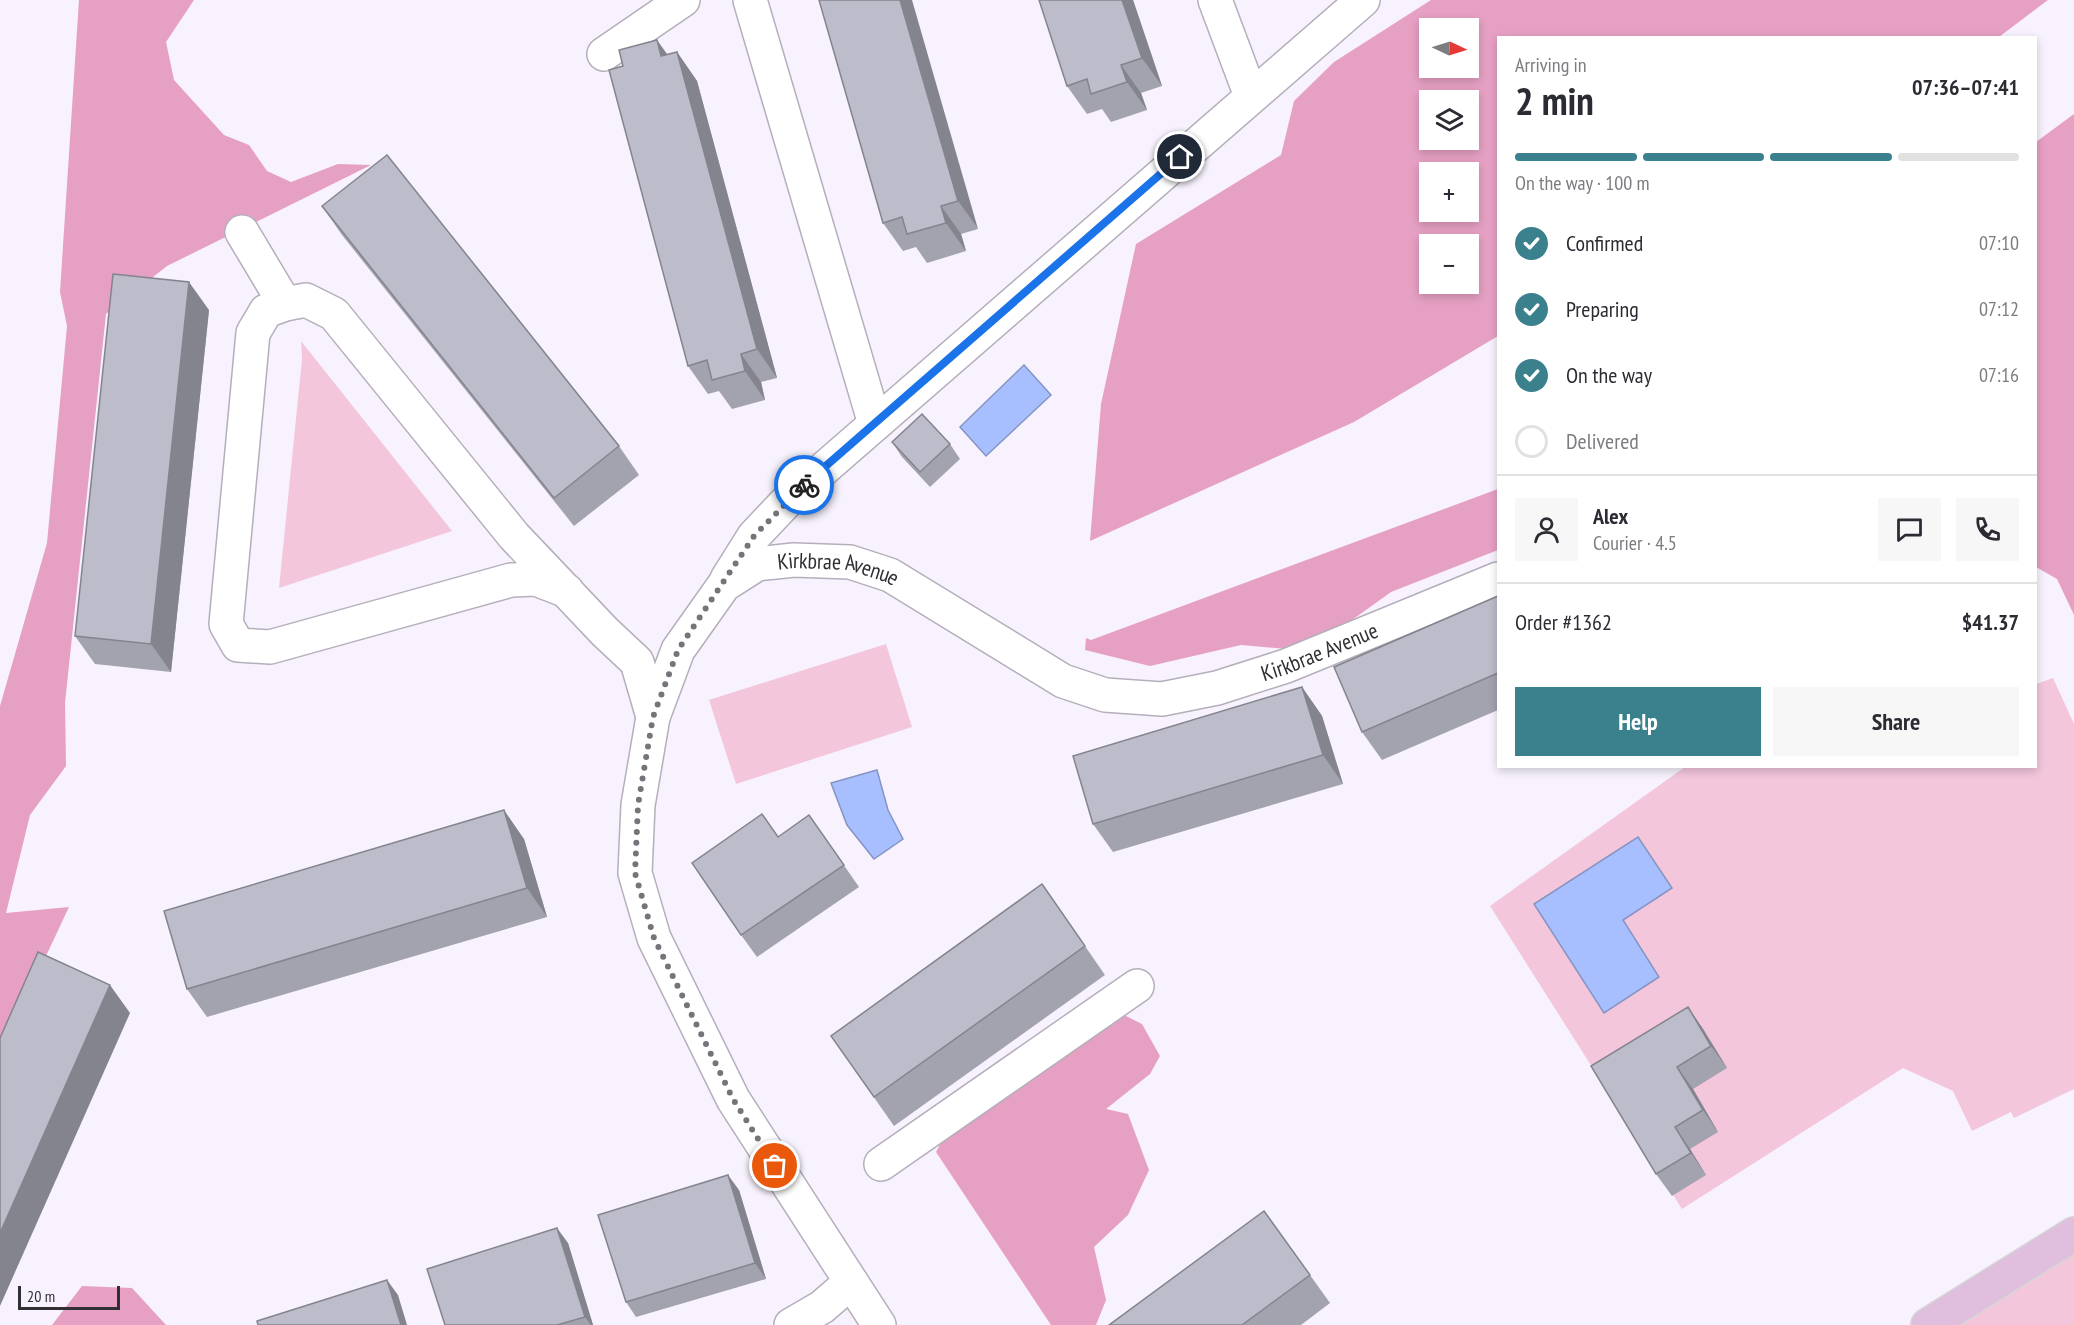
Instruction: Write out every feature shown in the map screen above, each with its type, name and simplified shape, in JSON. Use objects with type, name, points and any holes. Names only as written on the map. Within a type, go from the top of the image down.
[{"type":"main road","points":[[1928,1325],[2074,1234]]},
{"type":"street","points":[[604,54],[683,0]]},
{"type":"street","points":[[750,0],[875,424]]},
{"type":"street","points":[[1215,0],[1251,96]]},
{"type":"street","points":[[724,585],[754,536],[789,498],[1363,0]]},
{"type":"street","points":[[242,232],[285,304]]},
{"type":"street","points":[[567,591],[536,579],[511,579],[270,647],[238,645],[226,624],[253,333],[266,311],[306,300],[334,314],[514,536],[637,662],[653,717]]},
{"type":"street","name":"Kirkbrae Avenue","points":[[879,1325],[733,1099],[654,938],[635,873],[638,805],[653,717],[678,650],[724,585],[757,564],[794,560],[850,562],[890,575],[1025,661],[1063,681],[1105,696],[1162,699],[1217,688],[1286,666],[1497,579]]},
{"type":"street","points":[[881,1164],[1137,986]]},
{"type":"street","points":[[792,1325],[822,1307],[851,1281]]},
{"type":"shaded area","points":[[79,0],[194,0],[166,42],[174,80],[224,135],[249,145],[267,171],[291,182],[338,164],[371,165],[167,266],[106,314],[65,703],[66,766],[30,815],[6,913],[69,907],[0,1054],[0,706],[47,543],[67,326],[60,292]]},
{"type":"shaded area","points":[[1431,0],[2048,0],[2000,36],[1497,36],[1497,337],[1354,422],[1090,541],[1101,404],[1136,244],[1281,155],[1294,101],[1334,62]]},
{"type":"shaded area","points":[[2074,114],[2074,615],[2057,579],[2037,568],[2037,141]]},
{"type":"shaded area","points":[[301,341],[452,531],[279,588],[302,359]]},
{"type":"shaded area","points":[[1497,489],[1497,550],[1391,592],[1309,651],[1241,645],[1150,666],[1085,650],[1086,638],[1091,640]]},
{"type":"shaded area","points":[[886,644],[912,727],[736,784],[709,700]]},
{"type":"shaded area","points":[[2053,678],[2074,724],[2074,1089],[2014,1118],[2011,1112],[1972,1131],[1953,1091],[1903,1068],[1682,1209],[1490,906],[1684,768],[2037,768],[2037,684]]},
{"type":"shaded area","points":[[1120,1013],[1142,1024],[1160,1056],[1150,1074],[1106,1109],[1128,1114],[1149,1170],[1128,1215],[1094,1247],[1106,1300],[1096,1325],[1051,1325],[936,1152],[947,1131]]},
{"type":"shaded area","points":[[2074,1234],[2074,1325],[1928,1325]]},
{"type":"shaded area","points":[[82,1286],[132,1288],[166,1325],[52,1325]]},
{"type":"water","points":[[1024,365],[1051,395],[986,456],[960,427]]},
{"type":"water","points":[[877,770],[888,810],[903,839],[874,859],[847,825],[831,783]]},
{"type":"water","points":[[1638,837],[1672,888],[1623,920],[1659,977],[1604,1013],[1534,904]]},
{"type":"building","points":[[819,0],[900,0],[958,201],[941,206],[946,223],[907,234],[902,217],[883,223]]},
{"type":"building","points":[[1039,0],[1122,0],[1142,58],[1121,65],[1127,82],[1091,94],[1087,79],[1067,86]]},
{"type":"building","points":[[657,40],[661,56],[677,52],[757,349],[741,354],[745,371],[712,380],[707,360],[688,366],[609,70],[623,66],[619,50]]},
{"type":"building","points":[[387,155],[619,446],[554,498],[322,206]]},
{"type":"building","points":[[113,274],[189,282],[151,644],[75,636]]},
{"type":"building","points":[[922,414],[950,444],[920,472],[892,442]]},
{"type":"building","points":[[1497,596],[1497,673],[1362,732],[1334,667]]},
{"type":"building","points":[[1302,687],[1323,755],[1093,824],[1073,756]]},
{"type":"building","points":[[504,810],[527,888],[187,989],[164,911]]},
{"type":"building","points":[[762,814],[778,837],[809,815],[844,865],[741,935],[692,863]]},
{"type":"building","points":[[1042,884],[1085,946],[874,1097],[831,1036]]},
{"type":"building","points":[[38,952],[110,985],[0,1233],[0,1038]]},
{"type":"building","points":[[1688,1007],[1711,1046],[1677,1067],[1703,1110],[1675,1127],[1691,1153],[1656,1174],[1591,1066]]},
{"type":"building","points":[[728,1175],[755,1263],[626,1302],[598,1215]]},
{"type":"building","points":[[1264,1211],[1310,1275],[1242,1325],[1109,1325]]},
{"type":"building","points":[[557,1228],[585,1317],[557,1325],[445,1325],[427,1269]]},
{"type":"building","points":[[387,1280],[401,1325],[258,1325],[257,1321]]},
{"type":"way so far","points":[[775,1166],[733,1099],[654,938],[635,873],[638,805],[653,717],[678,650],[724,585],[754,536],[804,485]]},
{"type":"route","points":[[804,485],[1042,280],[1180,157]]}]
